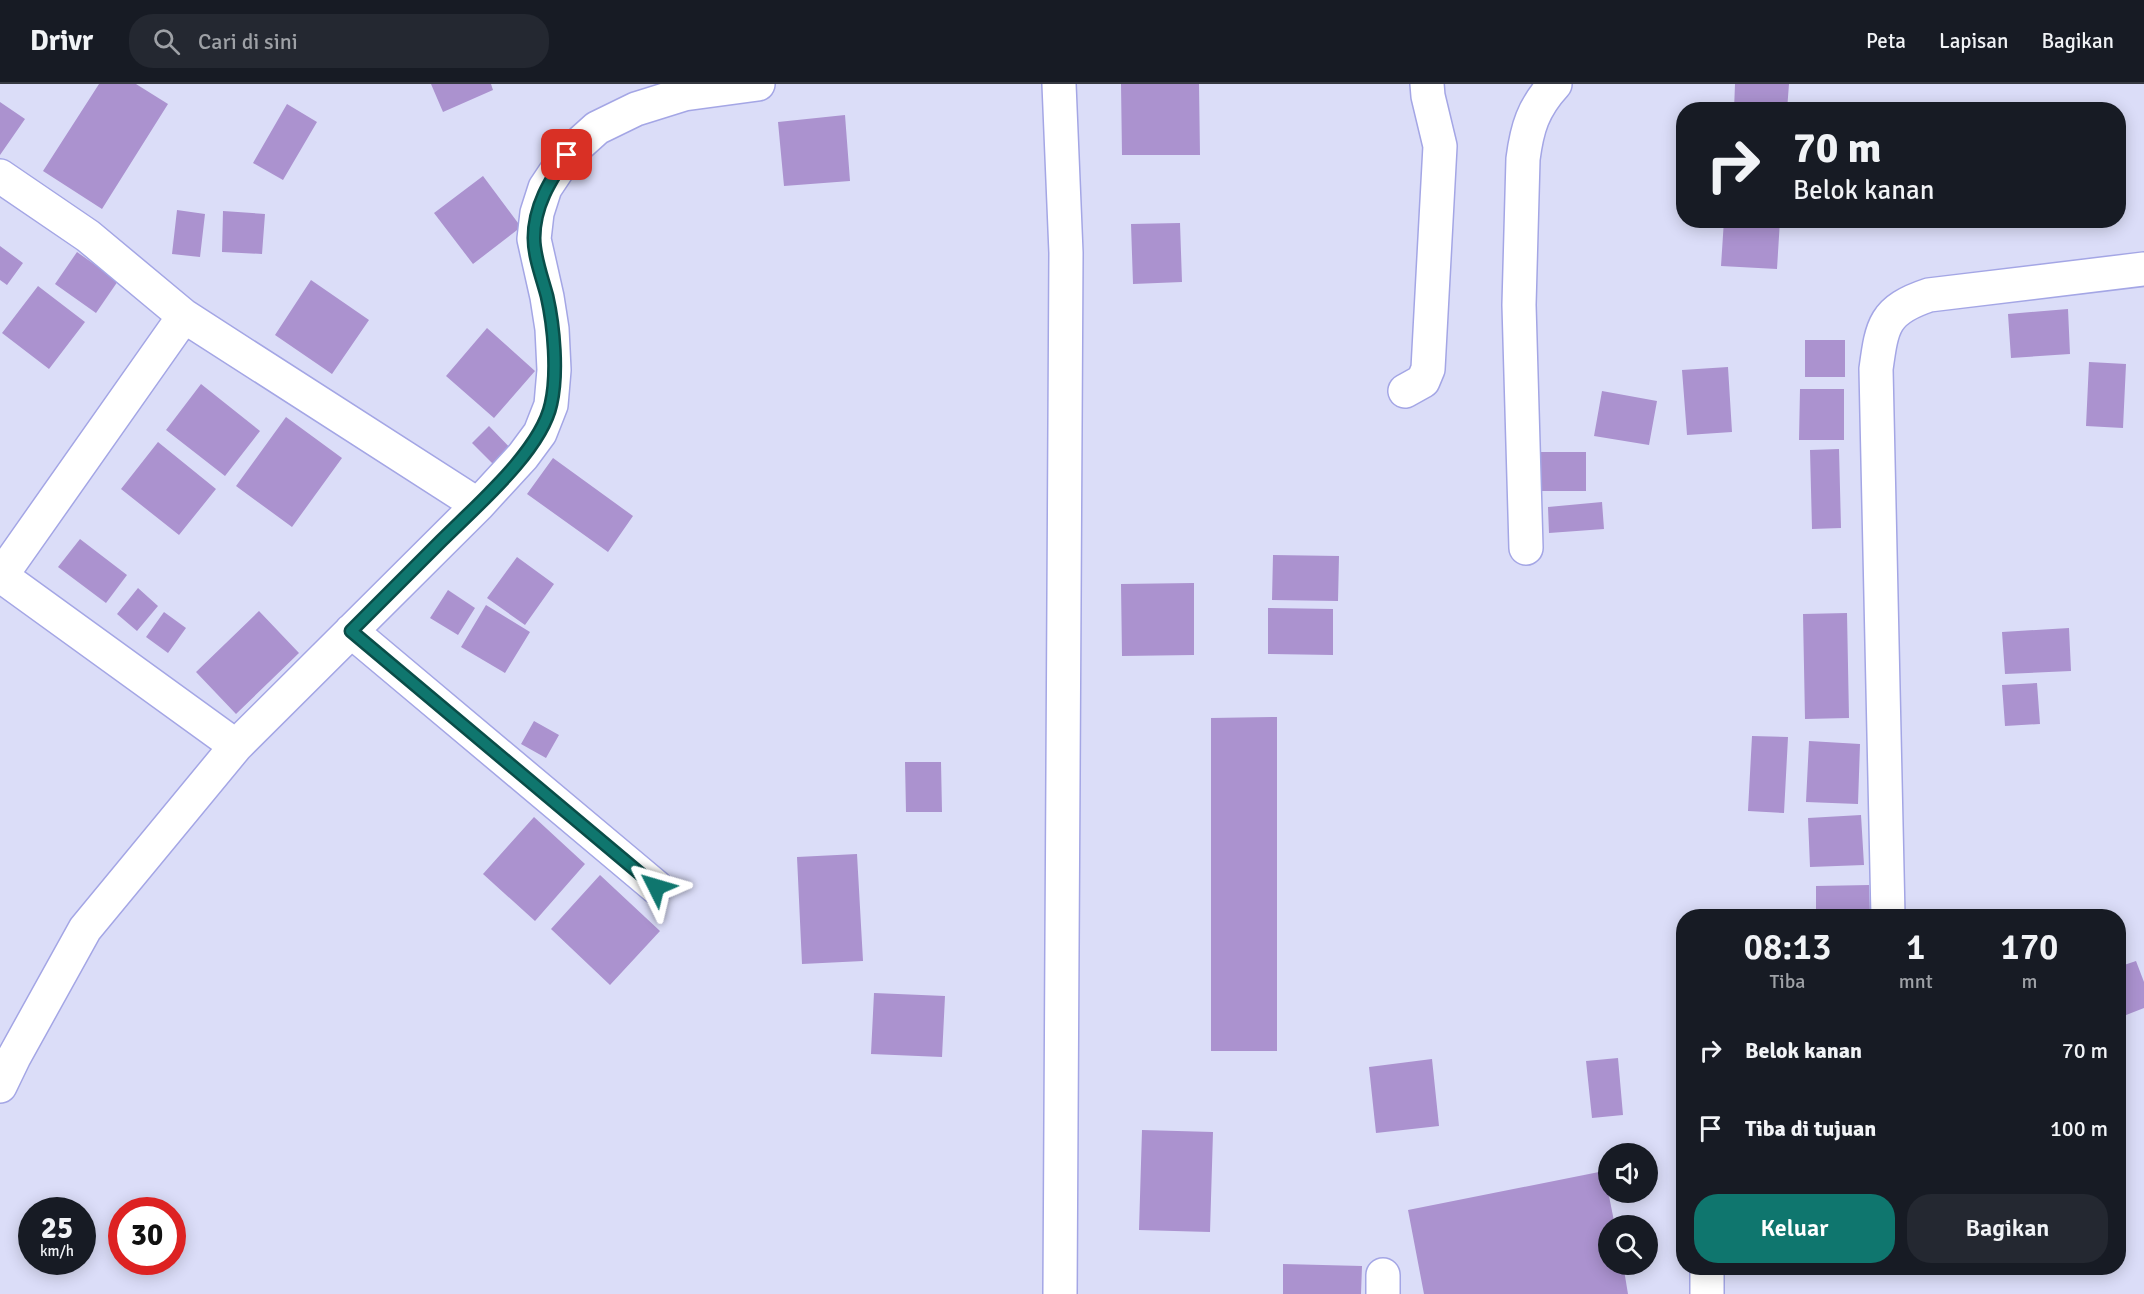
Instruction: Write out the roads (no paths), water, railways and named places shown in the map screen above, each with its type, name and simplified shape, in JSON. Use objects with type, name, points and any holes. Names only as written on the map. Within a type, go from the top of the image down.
[{"type":"street","points":[[0,1086],[85,929],[236,747],[478,505],[523,456],[540,433],[551,405],[554,370],[552,329],[534,239],[537,213],[545,188],[567,155],[597,128],[636,109],[684,94],[758,84]]},
{"type":"street","points":[[1059,84],[1066,253],[1060,1294]]},
{"type":"street","points":[[1405,391],[1423,381],[1428,369],[1440,146],[1427,84]]},
{"type":"street","points":[[1526,548],[1519,306],[1522,159],[1533,116],[1541,99],[1555,84]]},
{"type":"street","points":[[0,176],[88,236],[184,316],[478,505]]},
{"type":"street","points":[[1888,909],[1876,369],[1880,339],[1888,317],[1907,302],[1929,295],[2144,269]]},
{"type":"street","points":[[184,316],[1,575],[236,747]]},
{"type":"street","points":[[351,631],[656,887]]},
{"type":"street","points":[[1707,1275],[1707,1294]]}]
